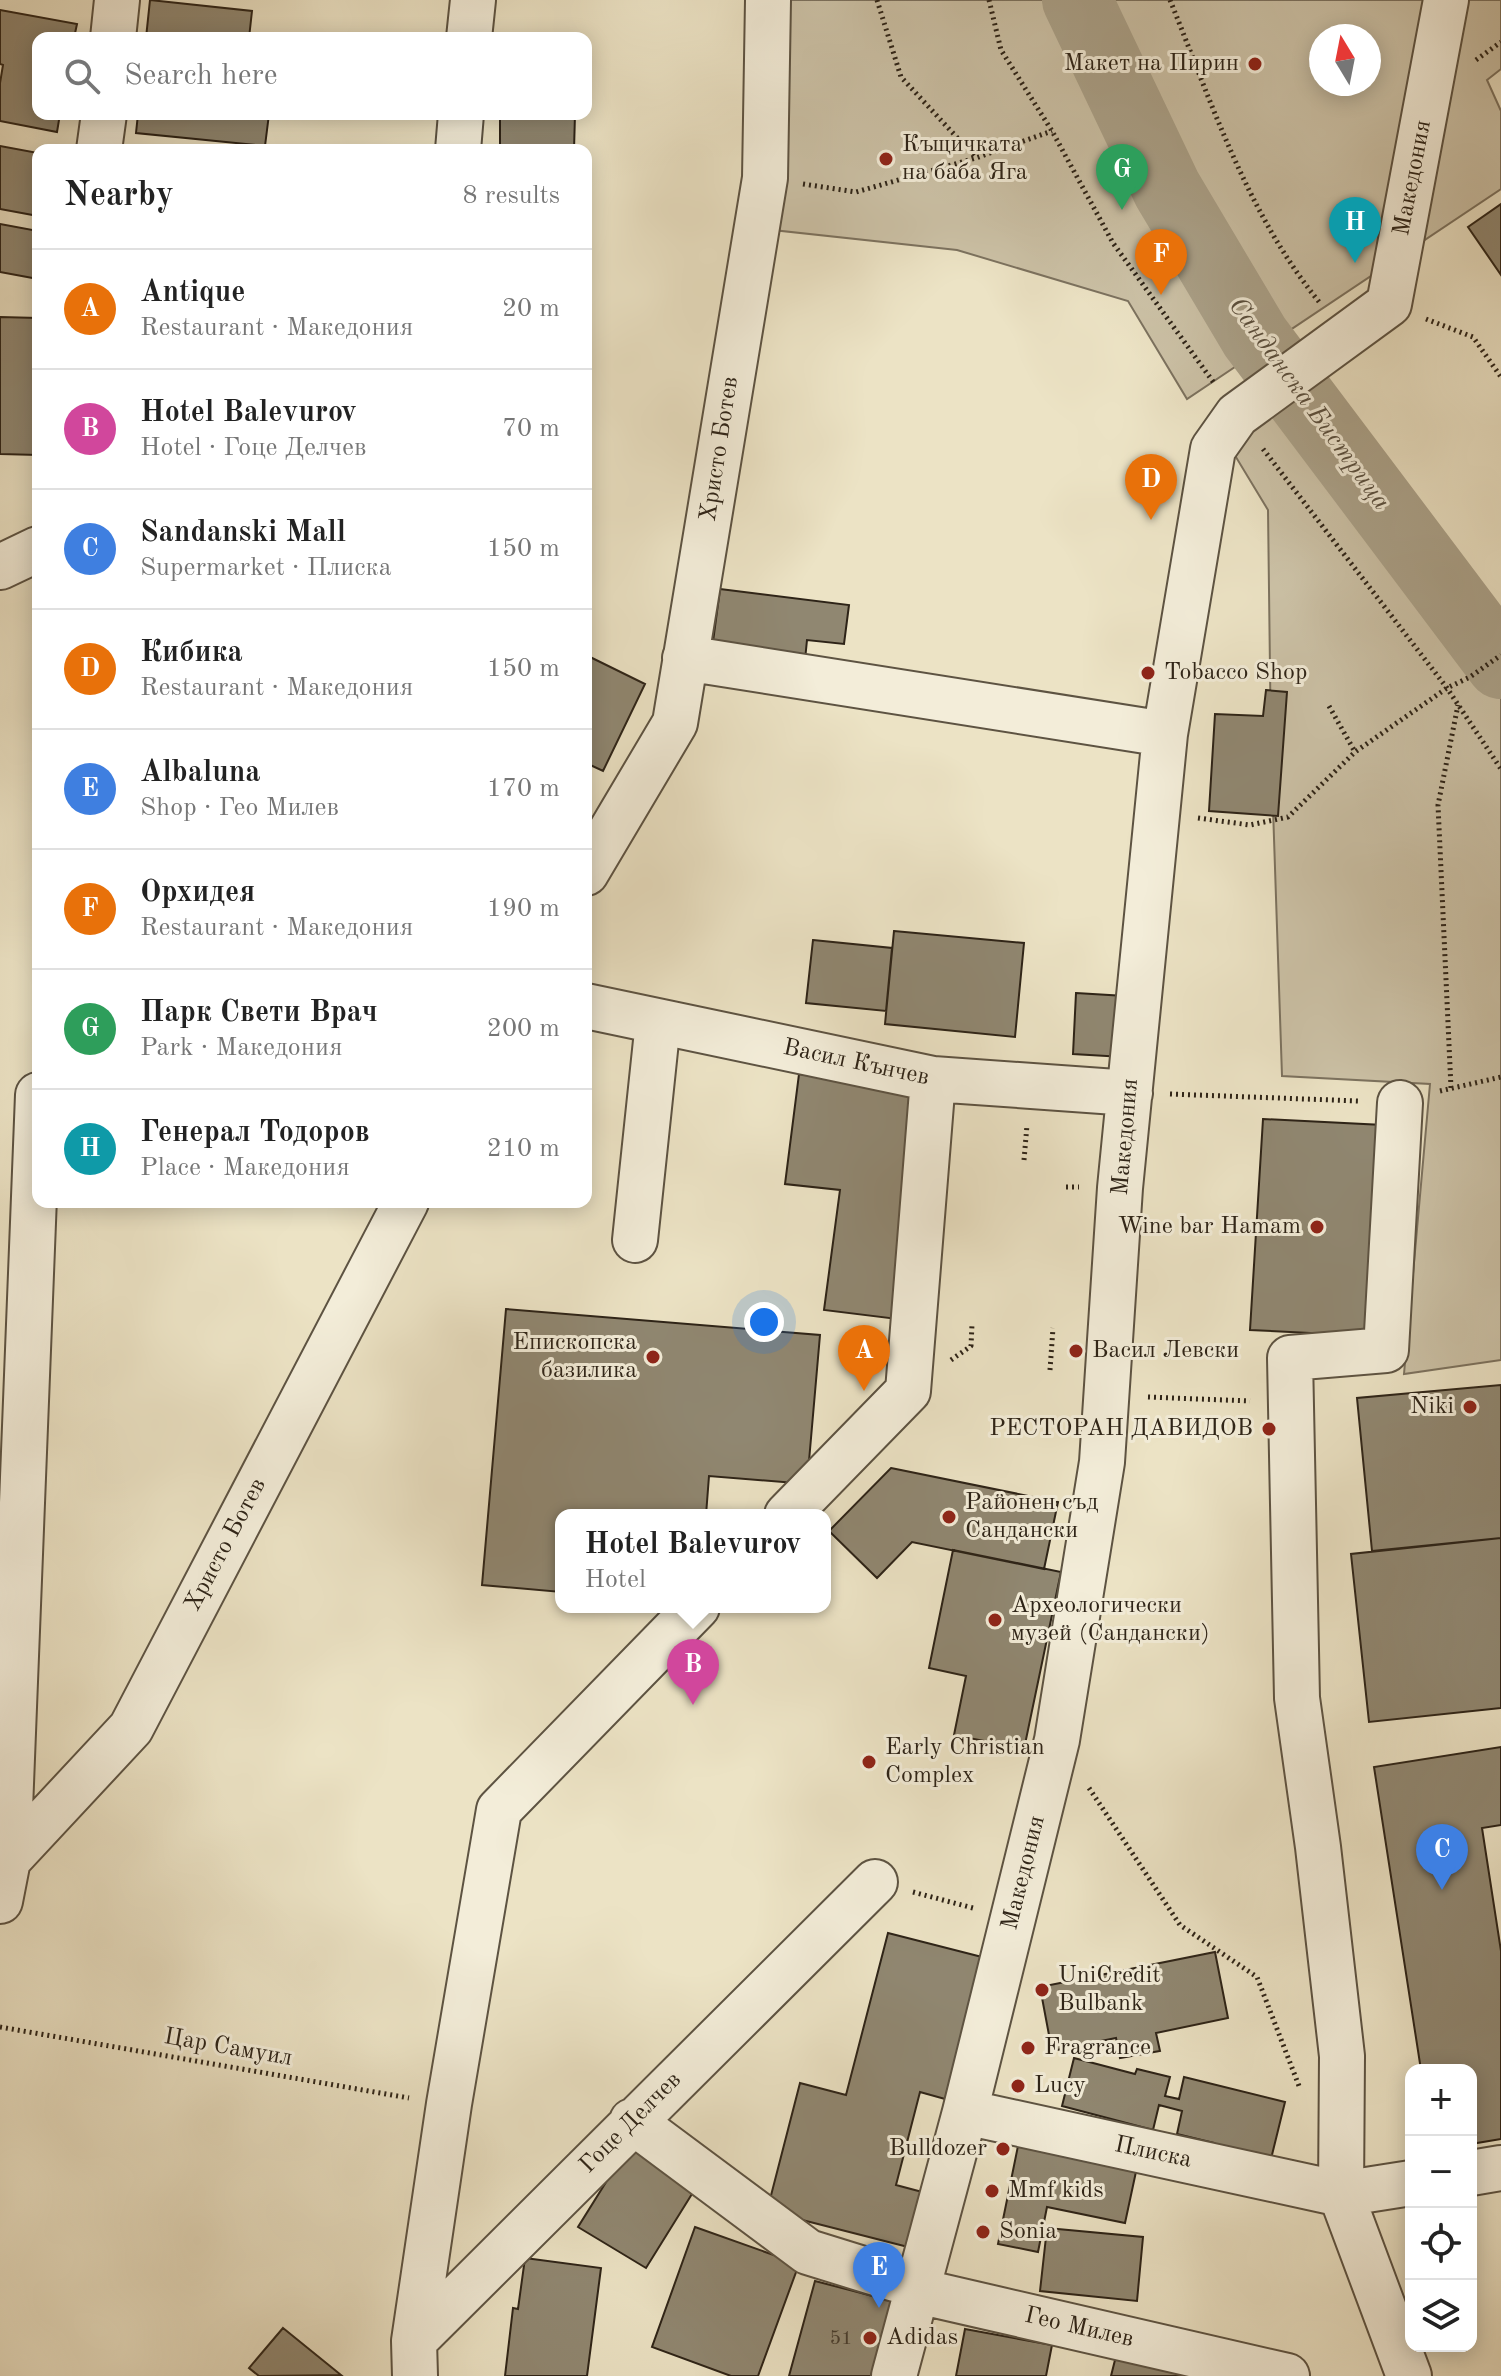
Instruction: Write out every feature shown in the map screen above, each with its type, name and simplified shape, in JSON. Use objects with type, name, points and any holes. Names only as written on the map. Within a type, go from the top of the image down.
[{"type":"street","points":[[114,32],[117,0]]},
{"type":"street","points":[[470,32],[473,0]]},
{"type":"street","name":"Христо Ботев","points":[[592,863],[675,723],[765,178],[768,0]]},
{"type":"street","name":"Македония","points":[[1389,304],[1446,0]]},
{"type":"street","points":[[100,144],[103,120]]},
{"type":"street","points":[[458,144],[460,120]]},
{"type":"street","points":[[1345,334],[1389,304]]},
{"type":"street","name":"Македония","points":[[894,2376],[907,2285],[965,2112],[1057,1740],[1102,1462],[1120,1188],[1165,734],[1213,449],[1237,415],[1345,334]]},
{"type":"street","points":[[0,567],[32,552]]},
{"type":"street","points":[[685,658],[1165,734]]},
{"type":"street","name":"Васил Кънчев","points":[[592,1007],[933,1079],[1130,1093]]},
{"type":"street","points":[[635,1240],[658,1022]]},
{"type":"street","points":[[793,1509],[908,1391],[933,1079]]},
{"type":"street","points":[[1400,1103],[1386,1350],[1290,1358],[1297,1698],[1342,2056],[1341,2194],[1409,2376]]},
{"type":"street","points":[[3,1870],[33,1208]]},
{"type":"street","name":"Христо Ботев","points":[[3,1870],[131,1728],[403,1208]]},
{"type":"street","points":[[414,2359],[449,2104],[499,1810],[691,1613]]},
{"type":"street","name":"Гоце Делчев","points":[[414,2359],[632,2121],[875,1882]]},
{"type":"street","name":"Плиска","points":[[965,2112],[1341,2194]]},
{"type":"street","name":"Гео Милев","points":[[632,2121],[808,2252],[907,2285],[1287,2376]]},
{"type":"street","points":[[1477,2172],[1501,2168]]},
{"type":"street","points":[[1341,2194],[1405,2184]]},
{"type":"path","points":[[877,0],[901,77],[976,158]]},
{"type":"path","points":[[989,0],[1001,50],[1052,131],[1113,243],[1237,415],[1447,688],[1501,769]]},
{"type":"path","points":[[1170,0],[1253,200],[1304,283],[1345,334]]},
{"type":"path","points":[[765,178],[856,192],[976,158],[1052,131]]},
{"type":"path","points":[[1389,304],[1473,337],[1501,377]]},
{"type":"path","points":[[1157,813],[1250,825],[1288,817],[1355,752],[1501,655]]},
{"type":"path","points":[[1451,1088],[1438,805],[1458,704]]},
{"type":"path","points":[[1329,706],[1355,752]]},
{"type":"path","points":[[1130,1093],[1400,1103],[1501,1077]]},
{"type":"path","points":[[1050,1370],[1053,1328]]},
{"type":"path","points":[[1107,1395],[1291,1402]]},
{"type":"path","points":[[1057,1740],[1180,1925],[1257,1977],[1301,2093]]},
{"type":"path","points":[[875,1882],[1013,1919]]},
{"type":"path","name":"Цар Самуил","points":[[0,2027],[449,2104]]},
{"type":"shaded area","points":[[780,0],[1501,0],[1501,69],[1487,80],[1501,111],[1501,189],[1187,399],[1128,301],[957,250],[773,230]]},
{"type":"shaded area","points":[[1286,407],[1501,687],[1501,1360],[1404,1374],[1430,1084],[1282,1076],[1271,749],[1268,510],[1225,439]]},
{"type":"building","points":[[150,0],[252,11],[250,32],[147,32]]},
{"type":"building","points":[[0,10],[77,24],[75,32],[32,32],[32,120],[59,120],[57,132],[0,121],[3,65],[0,64]]},
{"type":"building","points":[[137,120],[268,120],[265,144],[136,133]]},
{"type":"building","points":[[500,120],[575,120],[574,144],[500,144]]},
{"type":"building","points":[[0,146],[32,152],[32,215],[0,209]]},
{"type":"building","points":[[1501,204],[1501,275],[1468,227]]},
{"type":"building","points":[[0,224],[32,230],[32,278],[0,272]]},
{"type":"building","points":[[0,317],[32,318],[32,455],[0,454]]},
{"type":"building","points":[[720,589],[849,605],[844,644],[807,640],[805,660],[712,649]]},
{"type":"building","points":[[592,658],[645,684],[603,771],[592,766]]},
{"type":"building","points":[[1266,690],[1287,692],[1278,816],[1209,811],[1215,714],[1263,716]]},
{"type":"building","points":[[894,931],[1024,943],[1015,1037],[885,1024]]},
{"type":"building","points":[[813,940],[892,948],[886,1011],[806,1003]]},
{"type":"building","points":[[1076,993],[1125,996],[1123,1057],[1073,1054]]},
{"type":"building","points":[[799,1074],[926,1090],[897,1319],[824,1310],[840,1190],[785,1184]]},
{"type":"building","name":"Wine bar Hamam","points":[[1263,1119],[1383,1125],[1371,1336],[1250,1330]]},
{"type":"building","points":[[506,1309],[820,1335],[807,1484],[709,1476],[706,1509],[555,1509],[555,1591],[482,1585]]},
{"type":"building","points":[[1501,1385],[1501,1538],[1372,1551],[1357,1398]]},
{"type":"building","name":"Районен съд Сандански","points":[[891,1468],[1058,1502],[1044,1569],[912,1542],[877,1578],[831,1533],[831,1529]]},
{"type":"building","points":[[1501,1538],[1501,1708],[1369,1722],[1351,1554]]},
{"type":"building","name":"Археологически музей (Сандански)","points":[[953,1550],[1061,1572],[1024,1749],[954,1735],[966,1676],[929,1668]]},
{"type":"building","points":[[1501,1747],[1501,1825],[1482,1828],[1501,1951],[1501,2139],[1477,2143],[1477,2064],[1420,2064],[1374,1767]]},
{"type":"building","points":[[888,1933],[982,1957],[945,2099],[920,2092],[896,2185],[926,2193],[912,2248],[767,2211],[800,2083],[846,2095]]},
{"type":"building","points":[[1215,1952],[1228,2018],[1156,2033],[1160,2051],[1120,2058],[1116,2038],[1052,2051],[1040,1987]]},
{"type":"building","points":[[1074,2058],[1135,2074],[1137,2069],[1170,2077],[1165,2096],[1179,2099],[1184,2077],[1285,2102],[1270,2163],[1212,2149],[1214,2143],[1177,2134],[1182,2111],[1159,2105],[1153,2130],[1062,2106]]},
{"type":"building","points":[[633,2139],[700,2181],[646,2268],[578,2227]]},
{"type":"building","points":[[1019,2141],[1137,2167],[1125,2223],[1047,2207],[1038,2252],[998,2244]]},
{"type":"building","points":[[695,2227],[799,2264],[758,2376],[731,2376],[652,2347]]},
{"type":"building","points":[[1047,2228],[1143,2237],[1137,2301],[1040,2291]]},
{"type":"building","points":[[525,2258],[601,2268],[587,2376],[505,2376],[513,2308],[518,2309]]},
{"type":"building","points":[[815,2281],[892,2301],[871,2376],[789,2376]]},
{"type":"building","points":[[283,2328],[341,2375],[259,2376],[249,2368]]},
{"type":"building","points":[[965,2329],[1052,2345],[1046,2376],[956,2376]]},
{"type":"building","points":[[1118,2348],[1229,2376],[1111,2376]]},
{"type":"waterway","name":"Санданска Бистрица","points":[[1077,0],[1167,189],[1255,337],[1501,664]]},
{"type":"place","name":"Макет на Пирин","points":[[1255,64]]},
{"type":"place","name":"Къщичката на баба Яга","points":[[886,159]]},
{"type":"place","name":"Парк Свети Врач","points":[[1122,210]]},
{"type":"place","name":"Генерал Тодоров","points":[[1355,263]]},
{"type":"place","name":"Орхидея","points":[[1161,295]]},
{"type":"place","name":"Кибика","points":[[1151,520]]},
{"type":"place","name":"Tobacco Shop","points":[[1148,673]]},
{"type":"place","name":"Wine bar Hamam","points":[[1317,1227]]},
{"type":"place","name":"Васил Левски","points":[[1076,1351]]},
{"type":"place","name":"Епископска базилика","points":[[653,1357]]},
{"type":"place","name":"Antique","points":[[864,1391]]},
{"type":"place","name":"Niki","points":[[1470,1407]]},
{"type":"place","name":"РЕСТОРАН ДАВИДОВ","points":[[1269,1429]]},
{"type":"place","name":"Районен съд Сандански","points":[[949,1517]]},
{"type":"place","name":"Археологически музей (Сандански)","points":[[995,1620]]},
{"type":"place","name":"Hotel Balevurov","points":[[693,1705]]},
{"type":"place","name":"Early Christian Complex","points":[[869,1762]]},
{"type":"place","name":"Sandanski Mall","points":[[1442,1890]]},
{"type":"place","name":"UniCredit Bulbank","points":[[1042,1990]]},
{"type":"place","name":"Fragrance","points":[[1028,2048]]},
{"type":"place","name":"Lucy","points":[[1018,2086]]},
{"type":"place","name":"Bulldozer","points":[[1003,2149]]},
{"type":"place","name":"Mmf kids","points":[[992,2191]]},
{"type":"place","name":"Sonia","points":[[983,2232]]},
{"type":"place","name":"Albaluna","points":[[879,2308]]},
{"type":"place","name":"Adidas","points":[[870,2338]]}]
